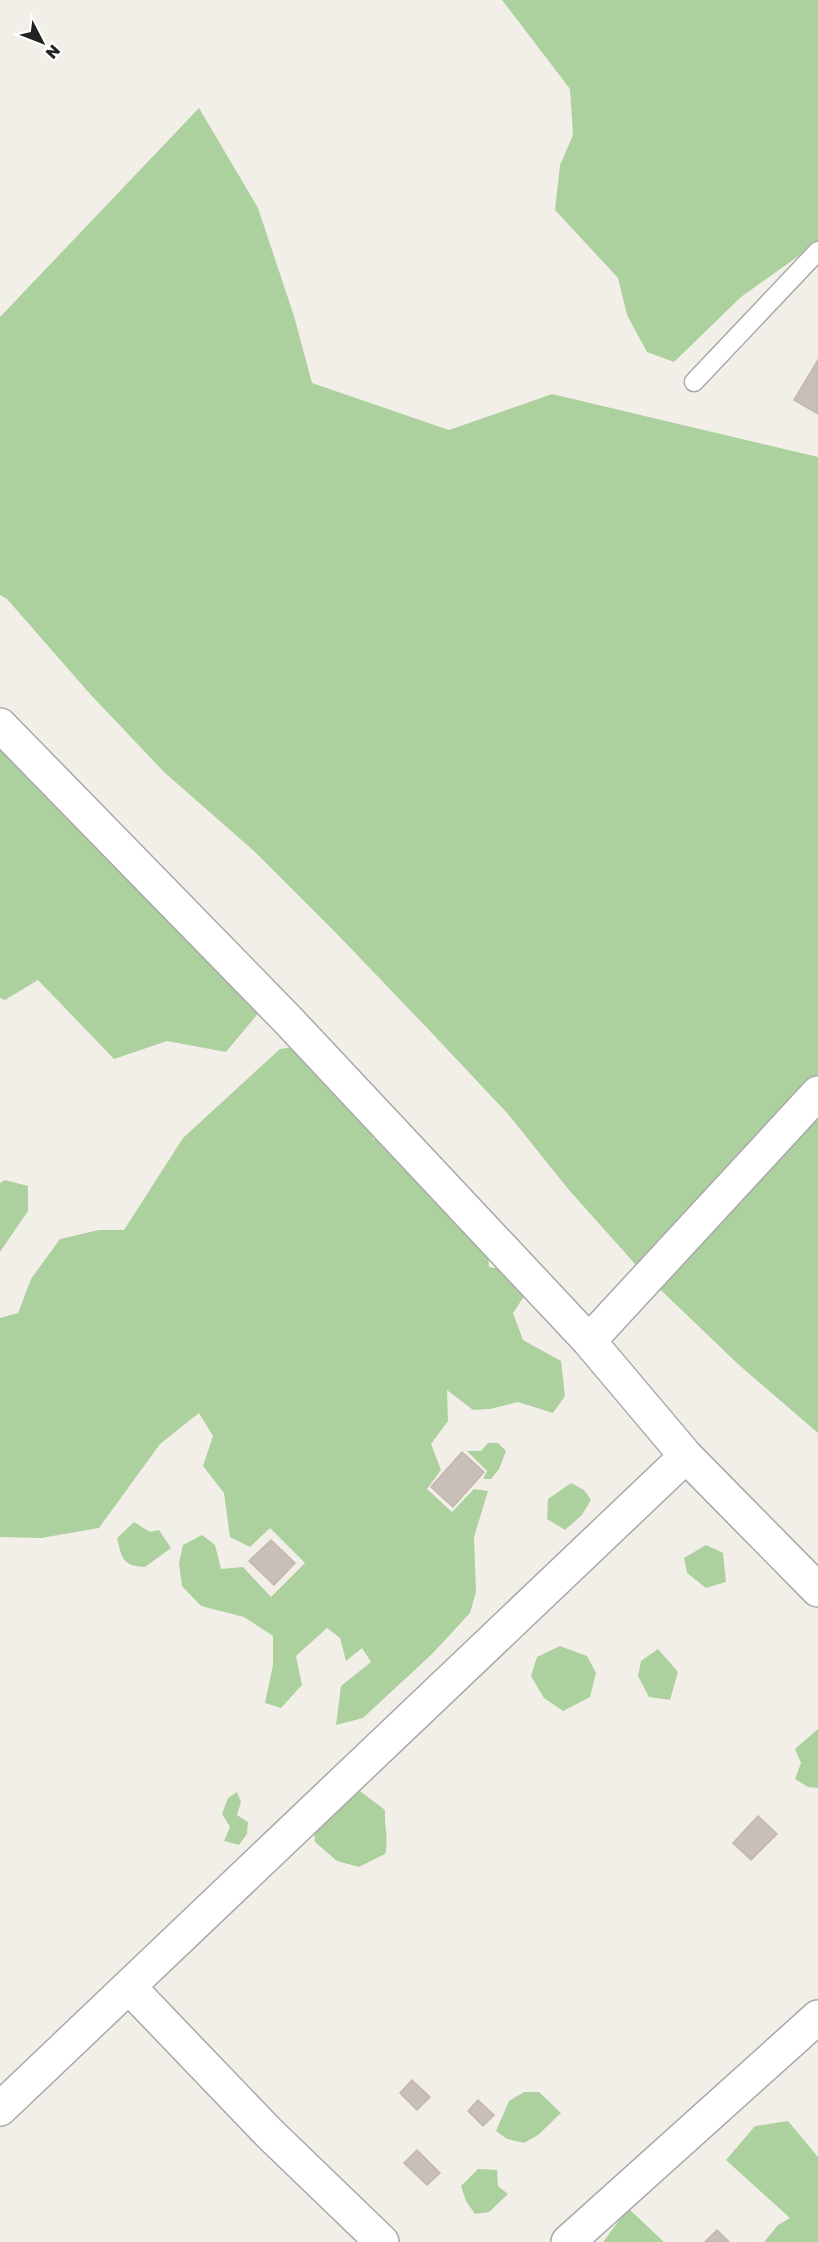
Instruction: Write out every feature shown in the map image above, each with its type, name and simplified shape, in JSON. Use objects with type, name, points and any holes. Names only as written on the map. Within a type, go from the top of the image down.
[{"type":"street","points":[[0,725],[287,1019],[589,1341],[686,1456],[818,1590]]},
{"type":"street","points":[[589,1341],[818,1093]]},
{"type":"street","points":[[0,2109],[686,1456]]},
{"type":"street","points":[[129,1988],[269,2133],[382,2242]]},
{"type":"street","points":[[568,2242],[818,2017]]},
{"type":"lane","points":[[694,382],[818,251]]},
{"type":"green space","points":[[502,0],[818,0],[818,242],[741,297],[674,362],[647,352],[627,315],[618,278],[555,210],[560,165],[573,135],[570,89]]},
{"type":"green space","points":[[199,108],[258,208],[294,316],[312,383],[449,430],[552,394],[818,457],[818,1433],[739,1365],[644,1274],[569,1190],[508,1114],[428,1029],[254,851],[165,773],[90,694],[7,599],[0,595],[0,317]]},
{"type":"green space","points":[[0,716],[270,999],[226,1052],[167,1041],[114,1059],[38,980],[5,1000],[0,998]]},
{"type":"green space","points":[[299,1046],[377,1102],[373,1140],[380,1135],[487,1240],[489,1267],[515,1271],[529,1289],[513,1313],[523,1340],[561,1361],[565,1396],[553,1413],[518,1402],[490,1409],[473,1410],[447,1390],[448,1421],[431,1444],[441,1470],[427,1489],[452,1512],[474,1489],[488,1491],[474,1537],[476,1592],[470,1613],[432,1654],[363,1718],[336,1725],[341,1686],[371,1662],[362,1648],[346,1661],[340,1638],[327,1628],[296,1656],[302,1685],[281,1708],[265,1703],[273,1665],[273,1636],[244,1617],[201,1606],[182,1586],[179,1563],[183,1545],[202,1535],[215,1545],[221,1569],[243,1567],[271,1597],[305,1563],[270,1528],[250,1547],[230,1537],[224,1493],[203,1466],[213,1436],[199,1413],[160,1444],[99,1528],[41,1538],[0,1537],[0,1318],[18,1313],[31,1279],[60,1239],[99,1230],[124,1230],[183,1138],[280,1049]]},
{"type":"green space","points":[[5,1180],[28,1186],[28,1211],[0,1252],[0,1183]]},
{"type":"green space","points":[[488,1443],[498,1443],[506,1451],[499,1469],[491,1479],[483,1479],[487,1471],[467,1451],[481,1451]]},
{"type":"green space","points":[[571,1483],[584,1490],[591,1500],[582,1515],[565,1530],[547,1519],[548,1499]]},
{"type":"green space","points":[[134,1522],[150,1532],[159,1530],[171,1548],[145,1567],[132,1565],[125,1560],[117,1538]]},
{"type":"green space","points":[[706,1545],[723,1553],[726,1582],[706,1588],[687,1573],[684,1558]]},
{"type":"green space","points":[[560,1646],[587,1656],[596,1673],[590,1697],[563,1711],[544,1698],[531,1676],[537,1657]]},
{"type":"green space","points":[[658,1649],[678,1672],[670,1700],[649,1697],[638,1676],[641,1661]]},
{"type":"green space","points":[[818,1729],[818,1788],[808,1787],[795,1779],[801,1763],[795,1749]]},
{"type":"green space","points":[[346,1784],[360,1791],[385,1810],[387,1844],[385,1854],[359,1867],[337,1861],[315,1842],[313,1819]]},
{"type":"green space","points":[[237,1792],[241,1802],[237,1815],[248,1822],[247,1834],[239,1845],[224,1841],[230,1827],[222,1814],[228,1798]]},
{"type":"green space","points":[[524,2092],[539,2092],[561,2113],[538,2135],[524,2143],[507,2139],[496,2131],[509,2101]]},
{"type":"green space","points":[[788,2121],[818,2157],[818,2242],[764,2242],[778,2225],[790,2218],[726,2160],[755,2126]]},
{"type":"green space","points":[[478,2169],[497,2170],[498,2186],[508,2194],[489,2212],[475,2214],[466,2201],[461,2186]]},
{"type":"green space","points":[[628,2208],[664,2242],[603,2242]]},
{"type":"building","points":[[818,360],[818,414],[794,400]]},
{"type":"building","points":[[462,1452],[484,1472],[453,1507],[431,1487]]},
{"type":"building","points":[[271,1540],[295,1563],[274,1585],[249,1561]]},
{"type":"building","points":[[758,1816],[777,1834],[751,1860],[733,1843]]},
{"type":"building","points":[[412,2080],[430,2097],[417,2110],[400,2093]]},
{"type":"building","points":[[478,2100],[494,2115],[483,2126],[468,2111]]},
{"type":"building","points":[[417,2150],[440,2173],[427,2185],[404,2163]]},
{"type":"building","points":[[717,2230],[729,2242],[705,2242]]}]
